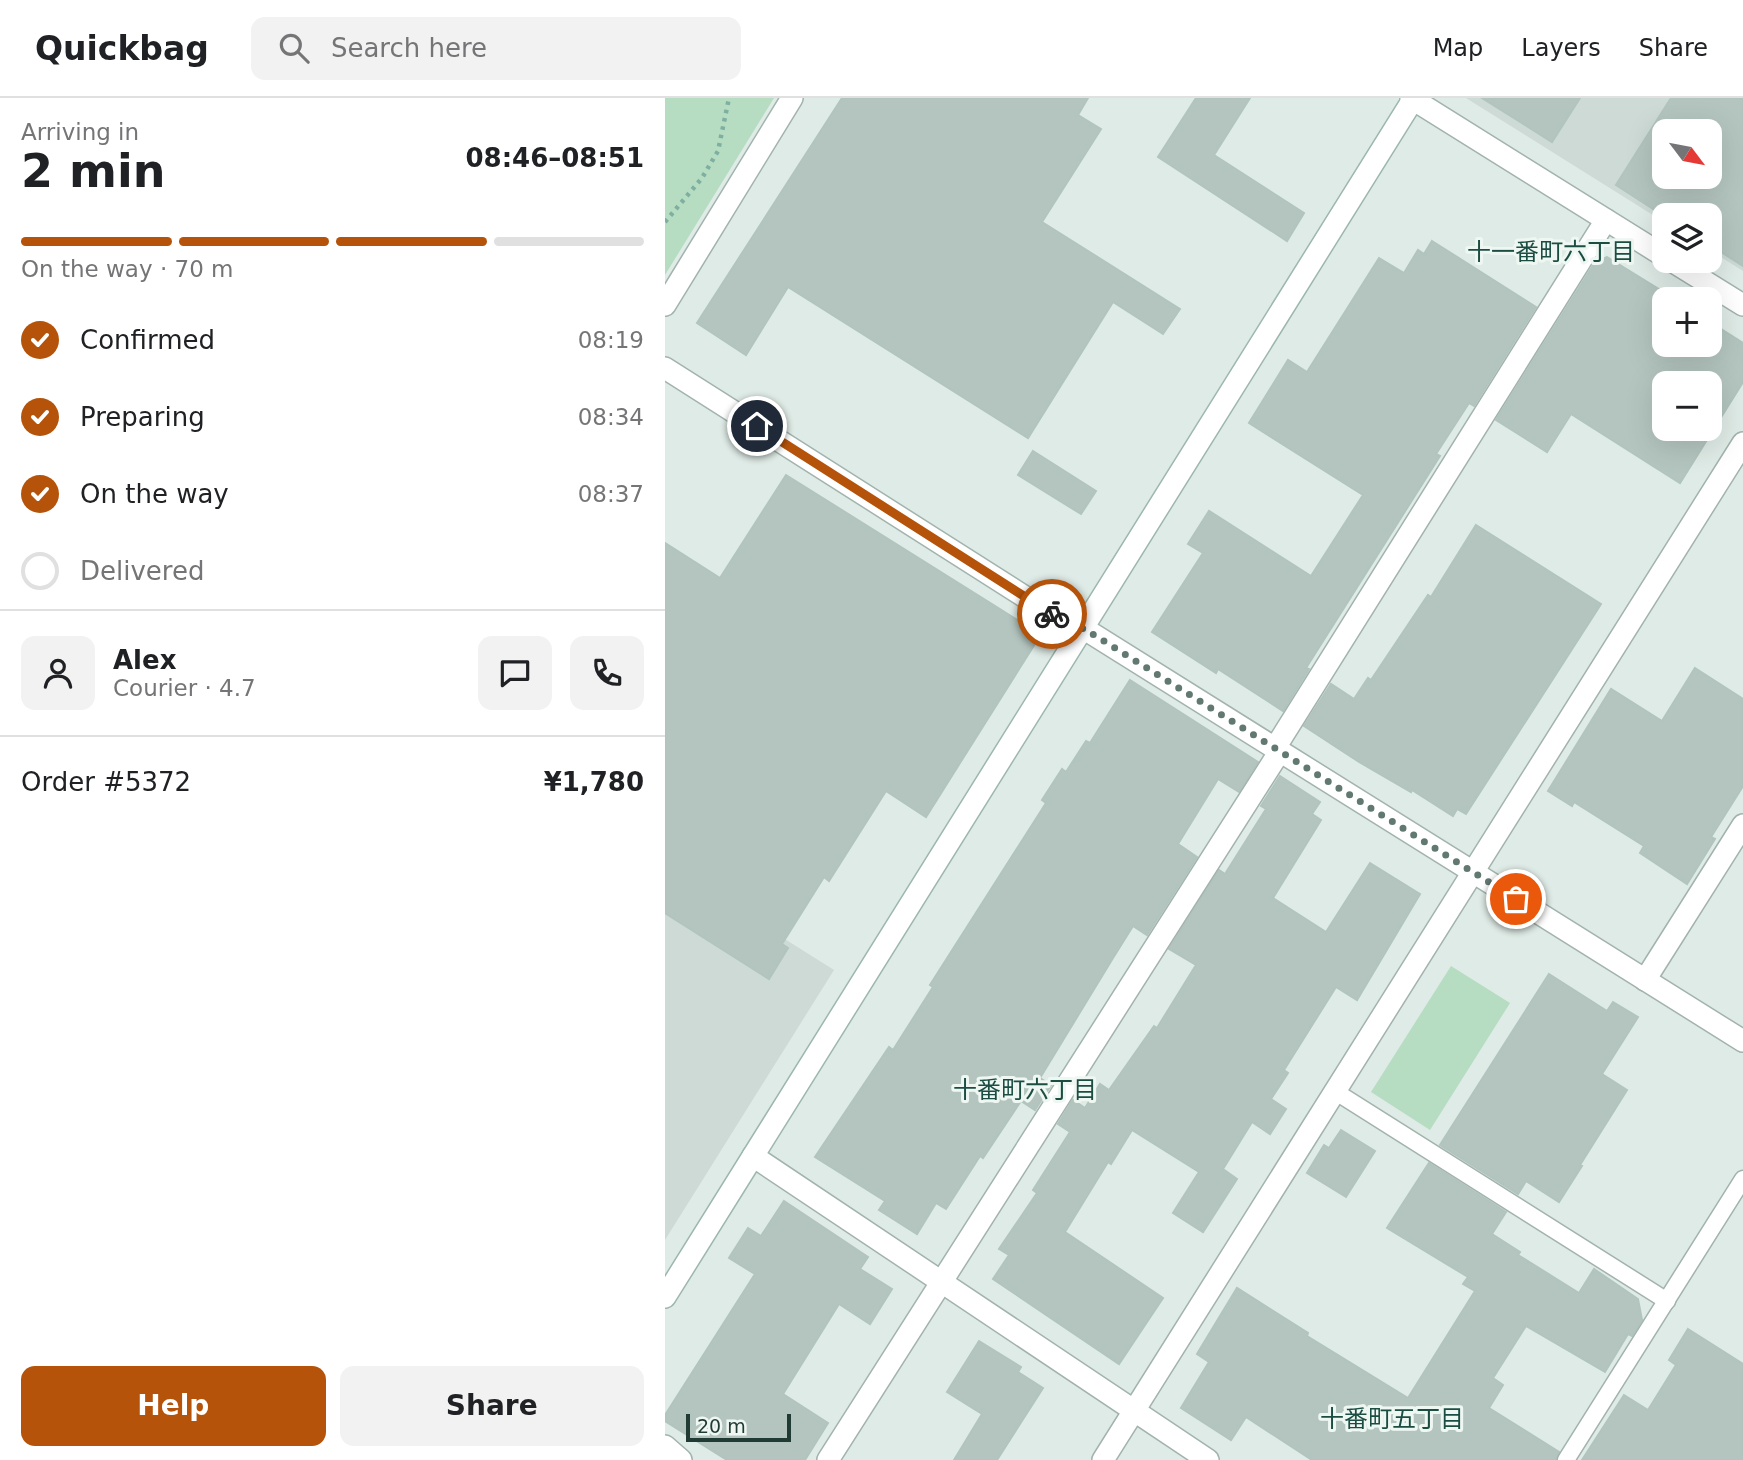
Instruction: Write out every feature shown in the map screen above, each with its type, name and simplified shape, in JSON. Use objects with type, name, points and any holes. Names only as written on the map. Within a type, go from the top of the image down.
[{"type":"street","points":[[665,305],[792,98]]},
{"type":"street","points":[[665,1297],[1413,98],[1652,248]]},
{"type":"street","points":[[828,1460],[1277,750],[1607,219]]},
{"type":"street","points":[[1691,273],[1743,305]]},
{"type":"street","points":[[665,368],[1743,1041]]},
{"type":"street","points":[[1103,1460],[1743,443]]},
{"type":"street","points":[[1646,980],[1743,825]]},
{"type":"street","points":[[753,1156],[1208,1460]]},
{"type":"street","points":[[665,1446],[681,1460]]},
{"type":"lane","points":[[1336,1091],[1667,1301]]},
{"type":"lane","points":[[1566,1460],[1743,1179]]},
{"type":"path","points":[[665,222],[702,178],[719,151],[729,98]]},
{"type":"shaded area","points":[[1466,98],[1743,98],[1743,271],[1722,258],[1722,203],[1652,203],[1652,214]]},
{"type":"shaded area","points":[[665,864],[834,970],[665,1240]]},
{"type":"green space","points":[[665,98],[774,98],[665,275]]},
{"type":"green space","points":[[1451,966],[1510,1003],[1430,1130],[1371,1092]]},
{"type":"building","points":[[842,98],[1088,98],[1078,115],[1101,129],[1042,222],[1180,309],[1163,334],[1113,302],[1028,438],[788,287],[746,355],[697,323]]},
{"type":"building","points":[[1196,98],[1250,98],[1214,155],[1304,213],[1287,241],[1158,157]]},
{"type":"building","points":[[1482,98],[1580,98],[1552,142]]},
{"type":"building","points":[[1671,98],[1743,98],[1743,266],[1722,253],[1722,203],[1652,203],[1652,208],[1616,185],[1652,128],[1652,189],[1722,189],[1722,119],[1658,119]]},
{"type":"building","points":[[1432,241],[1536,307],[1474,406],[1469,403],[1436,454],[1440,456],[1306,668],[1309,669],[1283,711],[1218,669],[1216,673],[1152,632],[1203,553],[1188,544],[1209,511],[1311,576],[1363,495],[1249,423],[1288,360],[1307,372],[1379,258],[1404,273],[1418,250],[1424,254]]},
{"type":"building","points":[[1607,257],[1656,287],[1652,287],[1652,357],[1722,357],[1722,330],[1743,343],[1743,382],[1722,416],[1722,371],[1652,371],[1652,441],[1706,441],[1680,483],[1571,414],[1547,452],[1496,420],[1594,264]]},
{"type":"building","points":[[1033,451],[1096,491],[1081,514],[1018,475]]},
{"type":"building","points":[[786,475],[1030,628],[1038,639],[926,817],[886,791],[829,881],[824,877],[782,944],[788,948],[769,979],[665,913],[665,543],[720,578]]},
{"type":"building","points":[[1476,525],[1601,604],[1466,814],[1457,809],[1453,816],[1412,790],[1411,792],[1359,762],[1304,726],[1331,684],[1354,699],[1368,678],[1371,680],[1428,595],[1431,597]]},
{"type":"building","points":[[1695,668],[1743,699],[1743,786],[1711,837],[1715,839],[1687,884],[1640,853],[1644,846],[1574,802],[1572,806],[1548,791],[1611,689],[1662,721]]},
{"type":"building","points":[[1130,680],[1258,762],[1239,792],[1218,779],[1178,844],[1197,857],[1147,935],[1133,926],[1040,1078],[1051,1085],[1035,1110],[1021,1101],[983,1158],[980,1156],[946,1209],[936,1203],[917,1234],[879,1210],[885,1201],[815,1157],[889,1047],[893,1050],[933,987],[930,985],[1046,803],[1042,800],[1062,769],[1066,772],[1086,741],[1090,743]]},
{"type":"building","points":[[1280,776],[1320,802],[1312,814],[1321,820],[1273,898],[1326,932],[1370,863],[1420,894],[1357,1000],[1336,987],[1284,1070],[1288,1073],[1271,1099],[1286,1109],[1270,1134],[1252,1122],[1223,1169],[1237,1179],[1203,1232],[1173,1213],[1199,1172],[1132,1130],[1111,1164],[1108,1162],[1065,1232],[1163,1298],[1119,1364],[993,1279],[1009,1255],[999,1249],[1037,1193],[1033,1190],[1070,1132],[1058,1124],[1073,1100],[1085,1108],[1100,1084],[1109,1090],[1154,1026],[1157,1028],[1196,965],[1169,949],[1219,870],[1225,874],[1266,809],[1261,806]]},
{"type":"building","points":[[1549,974],[1607,1011],[1613,1002],[1638,1017],[1602,1074],[1627,1090],[1559,1202],[1526,1181],[1518,1194],[1440,1145]]},
{"type":"building","points":[[1341,1130],[1375,1151],[1346,1197],[1307,1173],[1324,1145],[1329,1148]]},
{"type":"building","points":[[1429,1163],[1506,1212],[1492,1234],[1520,1252],[1518,1255],[1579,1293],[1594,1269],[1638,1299],[1642,1320],[1632,1336],[1628,1334],[1605,1372],[1526,1326],[1493,1378],[1503,1385],[1489,1408],[1559,1452],[1556,1460],[1312,1460],[1246,1417],[1231,1440],[1181,1408],[1209,1362],[1197,1354],[1237,1288],[1308,1333],[1307,1336],[1408,1398],[1475,1291],[1463,1284],[1468,1277],[1387,1228]]},
{"type":"building","points":[[784,1201],[868,1257],[860,1269],[892,1289],[870,1324],[839,1304],[783,1394],[828,1423],[805,1460],[727,1460],[665,1421],[665,1415],[755,1274],[729,1258],[748,1228],[761,1236]]},
{"type":"building","points":[[1688,1329],[1743,1364],[1743,1460],[1582,1460],[1624,1395],[1648,1410],[1676,1365],[1669,1360]]},
{"type":"building","points":[[979,1341],[1021,1367],[1018,1372],[1043,1388],[997,1460],[954,1460],[982,1414],[947,1392]]},
{"type":"way so far","points":[[1052,614],[1080,632],[1083,628],[1516,899]]},
{"type":"district","name":"十一番町六丁目","points":[[1551,252]]},
{"type":"district","name":"十番町六丁目","points":[[1025,1090]]},
{"type":"district","name":"十番町五丁目","points":[[1392,1419]]},
{"type":"route","points":[[757,426],[1052,614]]}]
